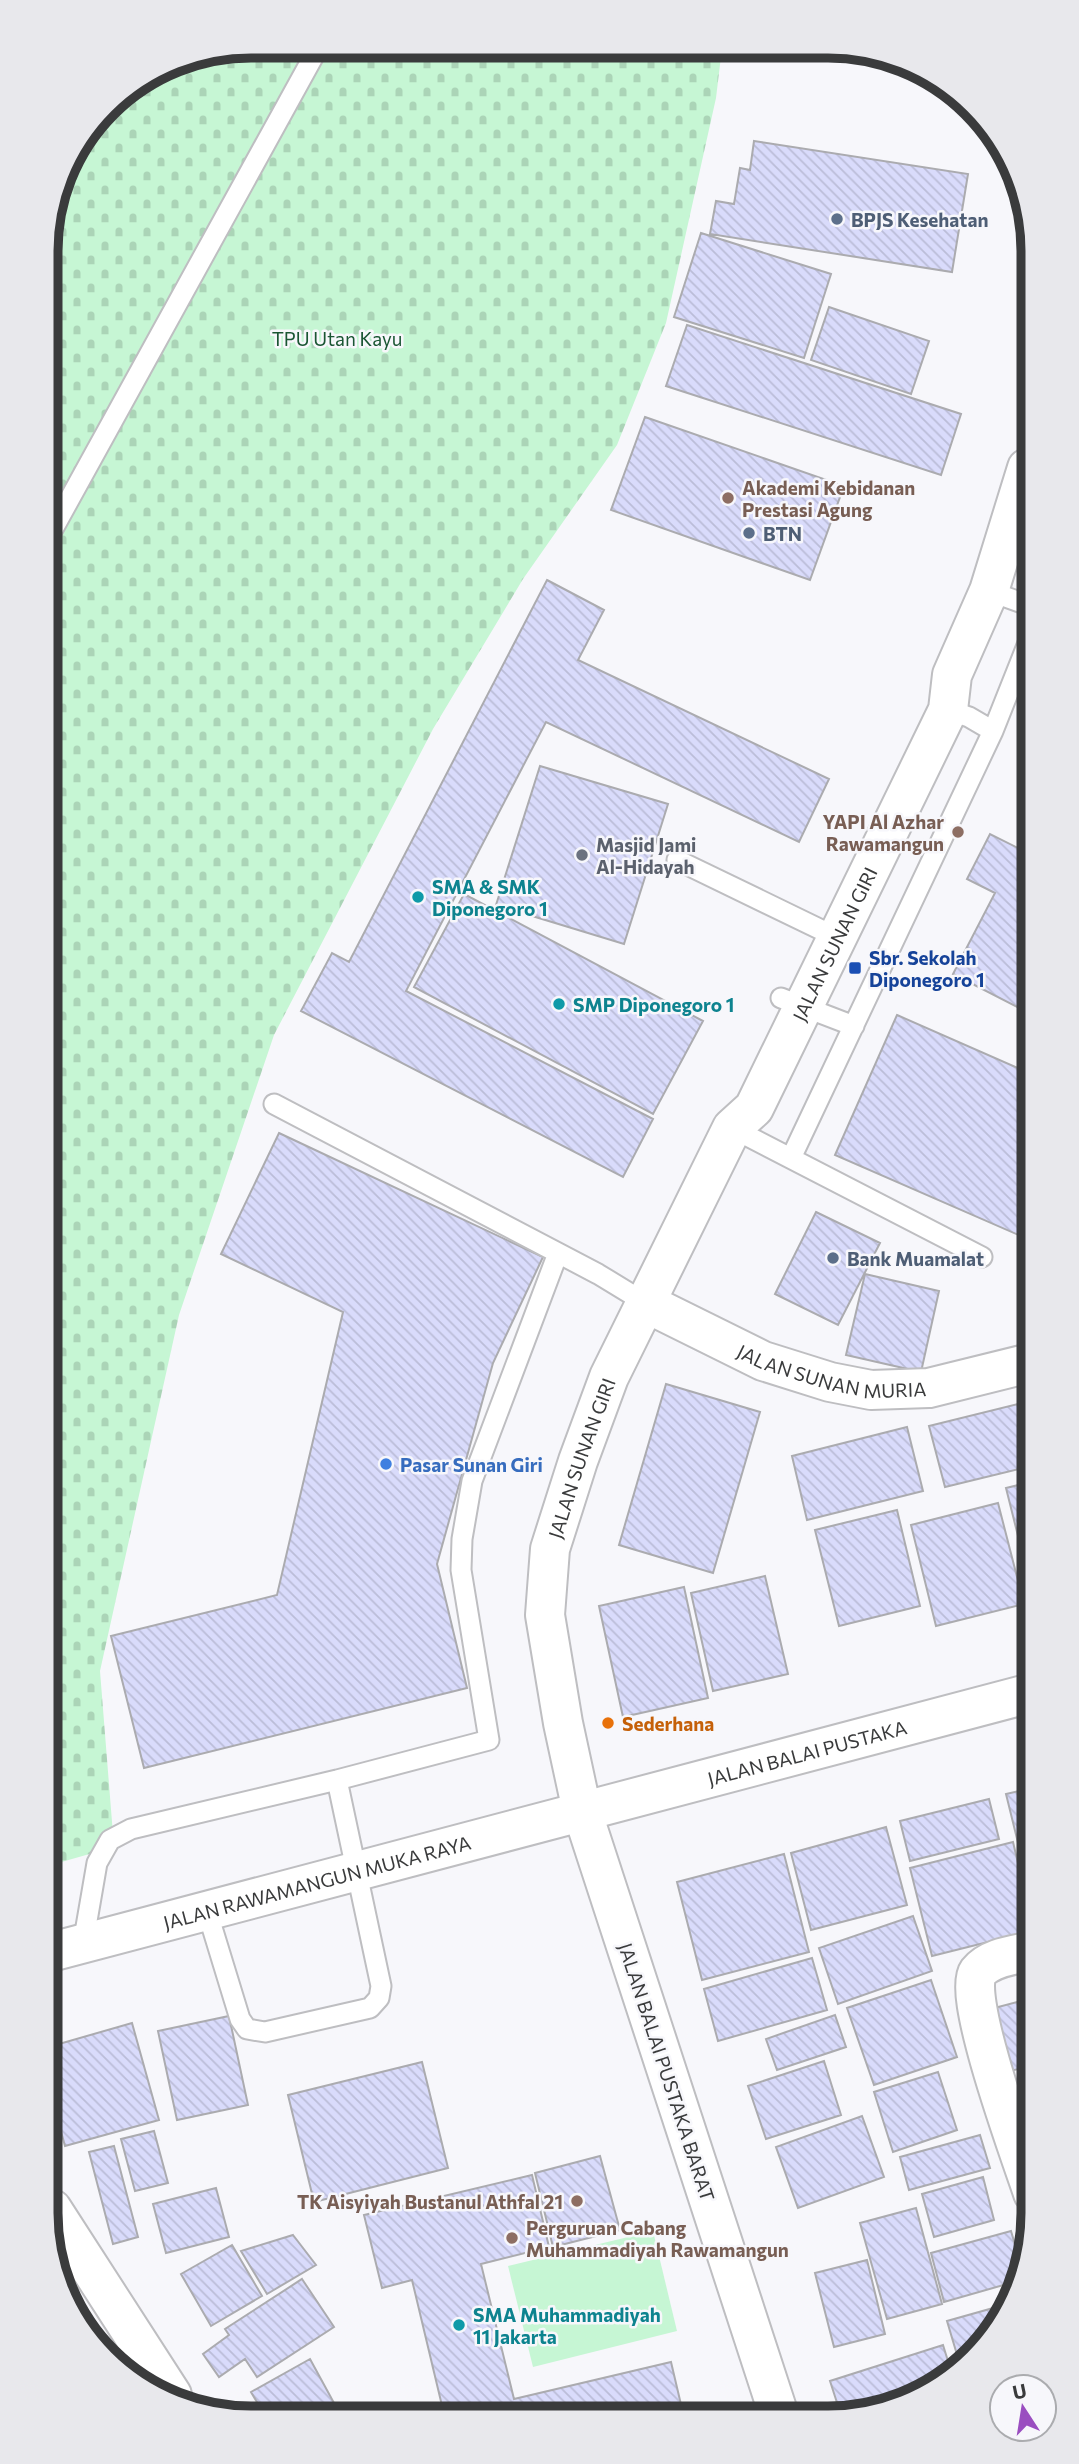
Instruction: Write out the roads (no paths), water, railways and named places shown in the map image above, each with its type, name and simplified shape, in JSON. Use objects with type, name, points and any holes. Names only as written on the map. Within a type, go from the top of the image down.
[{"type":"street","name":"JALAN SUNAN GIRI","points":[[582,1811],[563,1723],[545,1615],[550,1549],[578,1461],[609,1377],[644,1302],[732,1128],[754,1108],[792,1002],[827,933],[924,700],[950,692],[989,591],[1021,497]]},
{"type":"street","name":"JALAN SUNAN MURIA","points":[[644,1302],[763,1361],[830,1382],[871,1390],[929,1388],[1021,1365]]},
{"type":"street","name":"JALAN BALAI PUSTAKA","points":[[582,1811],[1021,1696]]},
{"type":"street","name":"JALAN RAWAMANGUN MUKA RAYA","points":[[67,1948],[582,1811]]},
{"type":"street","name":"JALAN BALAI PUSTAKA BARAT","points":[[582,1811],[776,2406]]},
{"type":"street","points":[[1021,1953],[999,1958],[978,1972],[974,1983],[979,2025],[1021,2156]]},
{"type":"street","points":[[58,2219],[167,2387]]},
{"type":"lane","points":[[58,521],[313,58]]},
{"type":"lane","points":[[989,591],[1021,603]]},
{"type":"lane","points":[[791,1158],[993,730],[1021,660]]},
{"type":"lane","points":[[950,692],[969,718],[993,730]]},
{"type":"lane","points":[[677,860],[827,933]]},
{"type":"lane","points":[[792,1002],[854,1027]]},
{"type":"lane","points":[[274,1104],[558,1253],[644,1302]]},
{"type":"lane","points":[[732,1128],[982,1257]]},
{"type":"lane","points":[[67,1948],[97,1863],[110,1840],[131,1829],[337,1780],[489,1740],[461,1570],[462,1539],[472,1482],[558,1253]]},
{"type":"lane","points":[[207,1911],[240,2019],[247,2029],[265,2032],[370,2008],[379,1998],[381,1986],[337,1780]]},
{"type":"place","name":"BPJS Kesehatan","points":[[837,219]]},
{"type":"place","name":"Akademi Kebidanan Prestasi Agung","points":[[728,498]]},
{"type":"place","name":"BTN","points":[[749,533]]},
{"type":"place","name":"YAPI Al Azhar Rawamangun","points":[[958,832]]},
{"type":"place","name":"Masjid Jami Al-Hidayah","points":[[582,855]]},
{"type":"place","name":"SMA & SMK Diponegoro 1","points":[[418,897]]},
{"type":"place","name":"Sbr. Sekolah Diponegoro 1","points":[[855,968]]},
{"type":"place","name":"SMP Diponegoro 1","points":[[559,1004]]},
{"type":"place","name":"Bank Muamalat","points":[[833,1258]]},
{"type":"place","name":"Pasar Sunan Giri","points":[[386,1464]]},
{"type":"place","name":"Sederhana","points":[[608,1723]]},
{"type":"place","name":"TK Aisyiyah Bustanul Athfal 21","points":[[577,2201]]},
{"type":"place","name":"Perguruan Cabang Muhammadiyah Rawamangun","points":[[512,2238]]},
{"type":"place","name":"SMA Muhammadiyah 11 Jakarta","points":[[459,2325]]},
{"type":"park label","name":"TPU Utan Kayu","points":[[337,338]]}]
